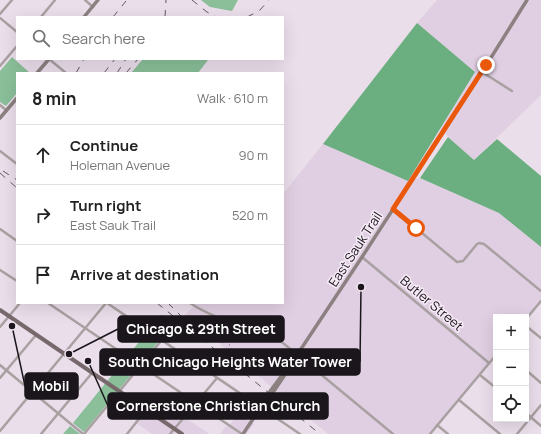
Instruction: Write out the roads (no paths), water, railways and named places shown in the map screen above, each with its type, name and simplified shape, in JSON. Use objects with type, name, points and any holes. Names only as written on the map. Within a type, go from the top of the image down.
[{"type":"main road","points":[[85,16],[98,0]]},
{"type":"main road","name":"East Sauk Trail","points":[[243,434],[362,257],[527,0]]},
{"type":"main road","points":[[38,72],[48,60]]},
{"type":"main road","points":[[0,118],[16,99]]},
{"type":"main road","points":[[0,310],[182,434]]},
{"type":"street","points":[[0,14],[12,0]]},
{"type":"street","points":[[42,16],[55,0]]},
{"type":"street","points":[[85,0],[93,6]]},
{"type":"street","points":[[0,18],[16,31]]},
{"type":"street","points":[[0,66],[16,47]]},
{"type":"street","points":[[50,60],[65,72]]},
{"type":"street","points":[[482,72],[512,91]]},
{"type":"street","points":[[0,105],[6,110]]},
{"type":"street","points":[[0,151],[16,163]]},
{"type":"street","points":[[393,209],[457,262],[463,261],[477,244],[484,244],[541,291]]},
{"type":"street","points":[[0,229],[16,240]]},
{"type":"street","name":"Butler Street","points":[[362,257],[489,363]]},
{"type":"street","points":[[0,270],[16,280]]},
{"type":"street","points":[[529,315],[541,301]]},
{"type":"street","points":[[0,327],[19,304]]},
{"type":"street","points":[[49,304],[243,434]]},
{"type":"street","points":[[0,431],[105,304]]},
{"type":"street","points":[[107,304],[300,434]]},
{"type":"street","points":[[192,304],[220,319],[267,335],[282,343],[393,434]]},
{"type":"street","points":[[529,328],[541,338]]},
{"type":"street","points":[[0,378],[36,335]]},
{"type":"street","points":[[0,365],[84,434],[161,341]]},
{"type":"street","points":[[430,434],[493,358]]},
{"type":"street","points":[[41,434],[92,373]]},
{"type":"street","points":[[529,373],[541,383]]},
{"type":"street","points":[[480,374],[494,386]]},
{"type":"street","points":[[170,434],[217,378]]},
{"type":"street","points":[[459,400],[500,434]]},
{"type":"street","points":[[517,434],[541,405]]},
{"type":"street","points":[[127,434],[146,410]]},
{"type":"street","points":[[531,417],[541,426]]},
{"type":"street","points":[[437,426],[448,434]]},
{"type":"railway","points":[[165,16],[166,0]]},
{"type":"railway","points":[[192,0],[214,16]]},
{"type":"railway","points":[[249,16],[259,11],[269,0]]},
{"type":"railway","points":[[114,16],[126,1]]},
{"type":"railway","points":[[77,72],[83,60]]},
{"type":"railway","points":[[105,72],[114,60]]},
{"type":"railway","points":[[118,72],[125,60]]},
{"type":"railway","points":[[127,72],[137,60]]},
{"type":"railway","points":[[3,171],[16,179]]},
{"type":"railway","points":[[0,173],[16,187]]},
{"type":"railway","points":[[158,304],[320,434]]},
{"type":"railway","points":[[169,304],[181,316]]},
{"type":"railway","points":[[203,335],[230,345]]},
{"type":"place","name":"South Chicago Heights Water Tower","points":[[361,287]]},
{"type":"place","name":"Mobil","points":[[12,326]]},
{"type":"place","name":"Chicago & 29th Street","points":[[69,354]]},
{"type":"place","name":"Cornerstone Christian Church","points":[[88,361]]}]
